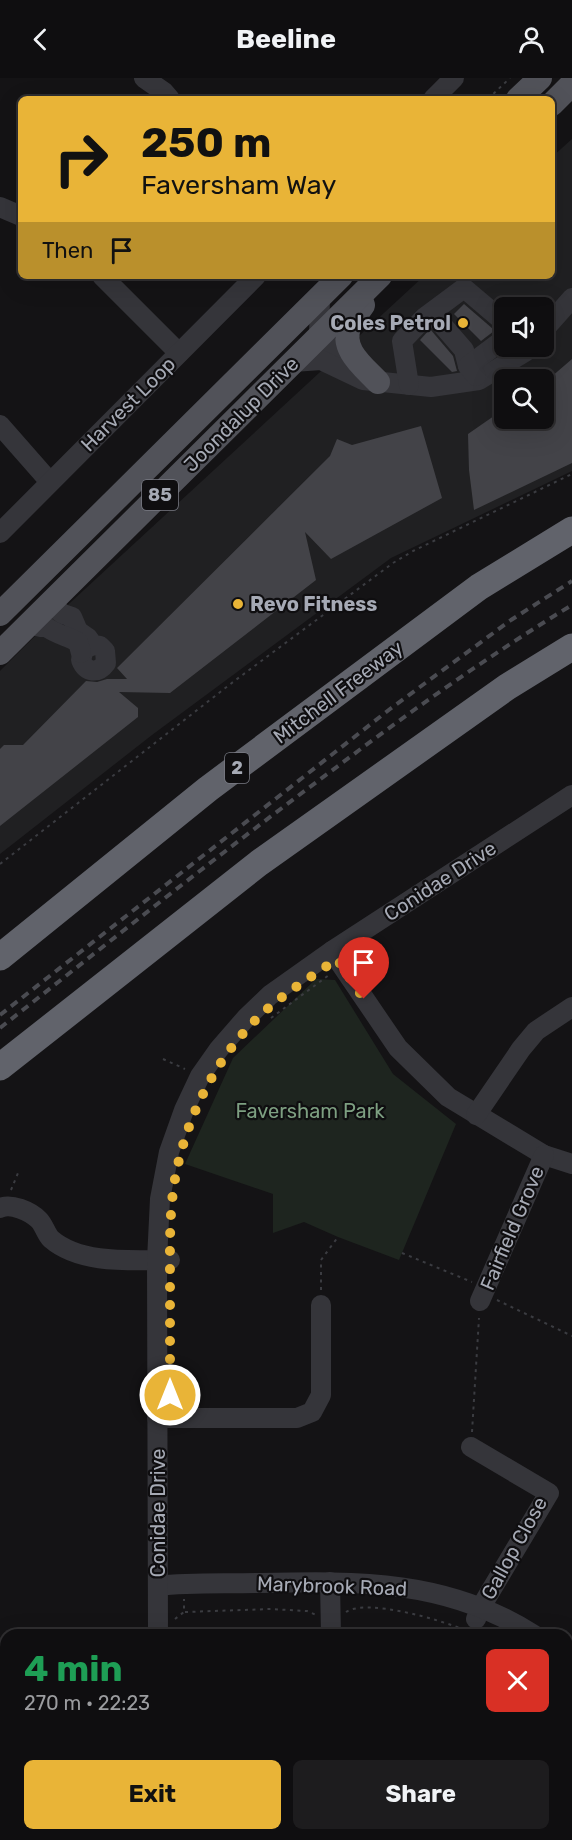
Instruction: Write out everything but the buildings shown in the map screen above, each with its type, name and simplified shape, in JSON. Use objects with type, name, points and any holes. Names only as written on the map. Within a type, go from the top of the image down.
[{"type":"highway","name":"Mitchell Freeway","points":[[0,957],[208,789],[348,684],[479,587],[572,530]]},
{"type":"highway","points":[[0,1067],[258,863],[507,687],[572,647]]},
{"type":"main road","points":[[521,96],[540,78]]},
{"type":"main road","points":[[555,101],[572,84]]},
{"type":"main road","name":"Joondalup Drive","points":[[0,615],[338,279]]},
{"type":"main road","name":"Joondalup Drive","points":[[0,653],[377,279]]},
{"type":"main road","points":[[370,381],[352,354],[348,336],[349,327],[378,279]]},
{"type":"main road","points":[[0,615],[26,603],[50,604]]},
{"type":"street","points":[[144,78],[167,96]]},
{"type":"street","points":[[436,96],[454,78]]},
{"type":"street","points":[[0,207],[18,215]]},
{"type":"street","points":[[105,279],[179,353]]},
{"type":"street","name":"Harvest Loop","points":[[0,534],[253,279]]},
{"type":"street","points":[[409,385],[402,340],[432,313],[464,288],[494,314]]},
{"type":"street","points":[[320,298],[320,336],[370,381]]},
{"type":"street","points":[[554,318],[572,298]]},
{"type":"street","points":[[432,313],[464,350],[474,373]]},
{"type":"street","points":[[474,373],[494,350]]},
{"type":"street","points":[[293,362],[321,360],[370,381],[431,387],[474,373],[511,357]]},
{"type":"street","points":[[0,425],[50,482]]},
{"type":"street","points":[[29,624],[45,626],[52,632],[68,636],[87,649],[88,638],[78,631],[72,617],[63,614],[50,604]]},
{"type":"street","name":"Conidae Drive","points":[[163,1260],[177,1168],[189,1125],[213,1077],[231,1048],[270,1008],[572,795]]},
{"type":"street","name":"Conidae Drive","points":[[171,1627],[163,1418],[163,1260],[160,1199],[169,1152],[184,1110],[200,1076],[219,1049],[257,1006],[337,959],[572,807]]},
{"type":"street","points":[[337,959],[398,1048],[447,1097],[544,1155],[572,1164]]},
{"type":"street","points":[[476,1114],[536,1031],[572,1007]]},
{"type":"street","name":"Fairfield Grove","points":[[483,1294],[544,1155]]},
{"type":"street","points":[[3,1207],[21,1209],[38,1219],[50,1239],[74,1253],[96,1258],[163,1260]]},
{"type":"street","points":[[163,1418],[297,1418],[312,1412],[321,1395],[321,1305]]},
{"type":"street","name":"Gallop Close","points":[[471,1447],[549,1493],[478,1613]]},
{"type":"street","name":"Marybrook Road","points":[[168,1592],[398,1586],[444,1595],[478,1613],[519,1629]]},
{"type":"street","points":[[330,1589],[331,1629]]},
{"type":"street","name":"Conidae Drive","points":[[159,1629],[168,1592]]},
{"type":"street","name":"Marybrook Road","points":[[478,1613],[501,1629]]},
{"type":"path","points":[[491,96],[510,78]]},
{"type":"path","points":[[0,864],[242,675],[393,563],[572,474]]},
{"type":"path","points":[[265,1023],[337,959]]},
{"type":"path","points":[[163,1059],[200,1076]]},
{"type":"path","points":[[3,1207],[18,1173]]},
{"type":"path","points":[[321,1305],[321,1260],[338,1237]]},
{"type":"path","points":[[402,1253],[572,1336]]},
{"type":"path","points":[[471,1447],[483,1294]]},
{"type":"path","points":[[168,1592],[184,1612],[171,1627]]},
{"type":"shaded area","points":[[572,139],[572,471],[391,558],[152,735],[0,854],[0,671],[45,626],[421,279],[555,279],[555,154]]},
{"type":"green space","name":"Faversham Park","points":[[316,979],[335,980],[393,1074],[456,1124],[399,1260],[304,1222],[273,1233],[273,1194],[185,1164],[233,1058]]},
{"type":"railway","points":[[0,1015],[390,709],[511,620],[572,581]]},
{"type":"railway","points":[[0,1028],[359,750],[479,665],[572,605]]},
{"type":"place","name":"Coles Petrol","points":[[463,323]]},
{"type":"place","name":"Revo Fitness","points":[[238,604]]},
{"type":"route","points":[[170,1395],[170,1225],[177,1168],[196,1108],[231,1048],[256,1021],[277,1001],[337,959],[364,999]]}]
